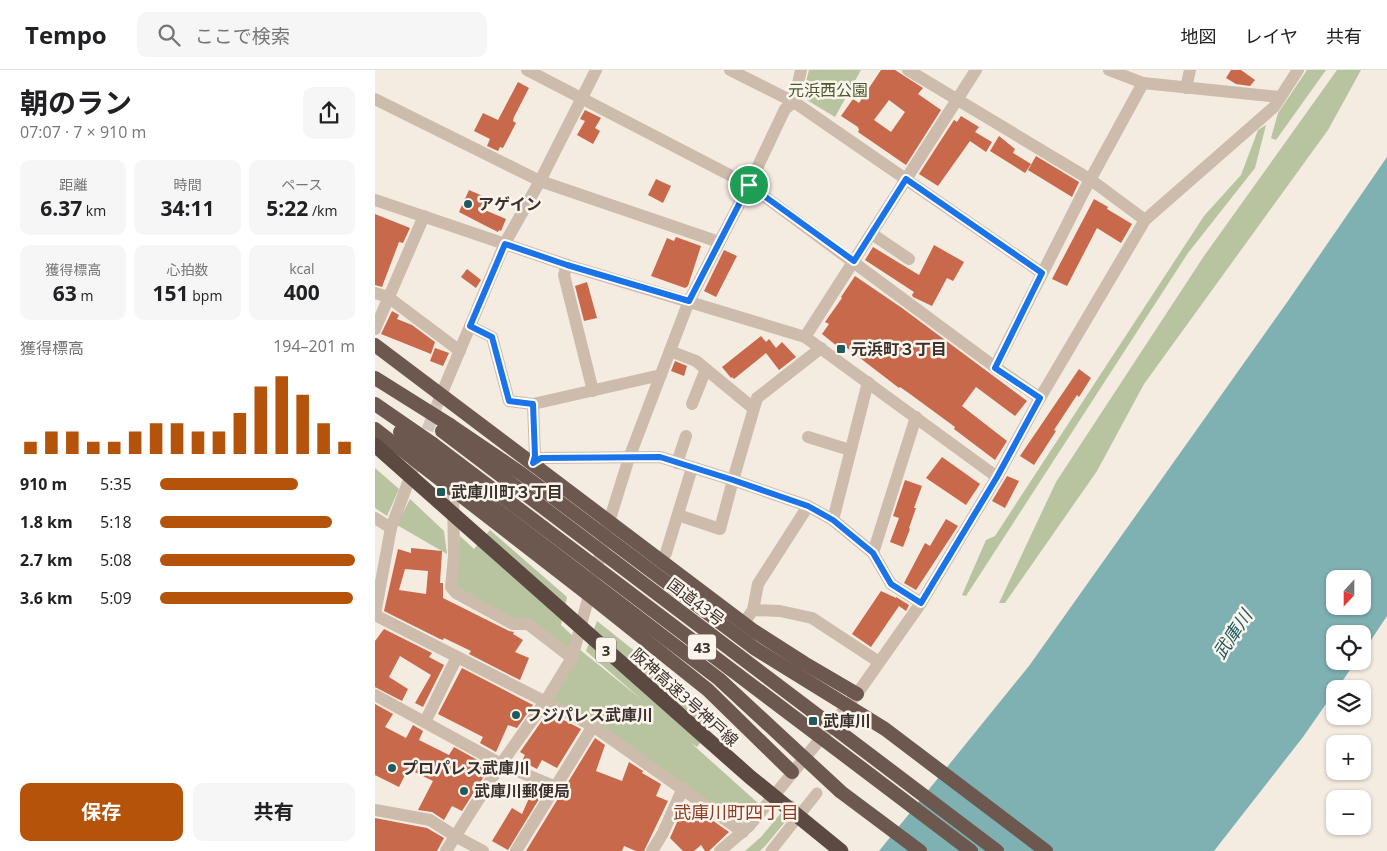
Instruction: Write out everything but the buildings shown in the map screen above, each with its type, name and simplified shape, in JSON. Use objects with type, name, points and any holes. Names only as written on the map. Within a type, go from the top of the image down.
[{"type":"highway","points":[[375,345],[440,397],[533,463],[743,622],[833,681],[857,694]]},
{"type":"highway","name":"国道43号","points":[[375,378],[446,428],[997,851]]},
{"type":"highway","name":"国道43号","points":[[375,404],[423,453],[971,851]]},
{"type":"highway","points":[[375,409],[423,453],[719,679],[841,792],[920,851]]},
{"type":"highway","points":[[446,428],[522,474],[754,648],[885,729],[1046,851]]},
{"type":"highway","points":[[375,429],[423,453],[453,489],[708,690],[792,772]]},
{"type":"highway","name":"阪神高速3号神戸線","points":[[375,446],[750,781],[837,851]]},
{"type":"highway","name":"阪神高速3号神戸線","points":[[375,446],[750,777],[841,851]]},
{"type":"street","points":[[527,70],[749,185],[854,261],[995,368],[1040,398]]},
{"type":"street","points":[[440,397],[505,244],[596,70]]},
{"type":"street","points":[[730,70],[794,102],[1042,273]]},
{"type":"street","points":[[446,851],[501,764],[545,702],[572,658],[609,522],[629,458],[689,301],[749,185],[785,109],[794,102],[801,70]]},
{"type":"street","points":[[908,70],[1091,180],[1145,220]]},
{"type":"street","points":[[805,337],[976,70]]},
{"type":"street","points":[[1109,70],[1143,83],[1280,97]]},
{"type":"street","points":[[1186,88],[1190,70]]},
{"type":"street","points":[[720,851],[743,832],[857,694],[921,603],[997,477],[1040,398],[1145,220],[1274,107],[1298,70]]},
{"type":"street","points":[[995,368],[1042,273],[1143,83]]},
{"type":"street","points":[[375,99],[540,180],[719,242]]},
{"type":"street","points":[[375,200],[567,265],[805,337],[997,477]]},
{"type":"street","points":[[375,329],[424,216]]},
{"type":"street","points":[[872,234],[909,259]]},
{"type":"street","points":[[567,265],[564,275],[593,391]]},
{"type":"street","points":[[375,293],[388,297],[459,351]]},
{"type":"street","points":[[470,326],[492,337],[509,401],[533,404],[661,375]]},
{"type":"street","points":[[678,515],[720,529],[757,398],[821,348]]},
{"type":"street","points":[[670,351],[696,361],[753,408]]},
{"type":"street","points":[[692,404],[706,369]]},
{"type":"street","points":[[833,520],[868,382]]},
{"type":"street","points":[[533,404],[535,456],[533,463]]},
{"type":"street","points":[[873,553],[916,417]]},
{"type":"street","points":[[677,463],[686,436]]},
{"type":"street","points":[[808,438],[850,450]]},
{"type":"street","points":[[423,453],[391,528],[375,615],[593,726],[743,832]]},
{"type":"street","points":[[533,463],[541,458],[660,457],[808,506],[833,520],[873,553],[891,584],[921,603]]},
{"type":"street","points":[[661,560],[666,553],[692,468]]},
{"type":"street","points":[[453,489],[454,556],[451,587],[456,593],[513,624],[528,624],[572,658]]},
{"type":"street","points":[[743,622],[753,610],[758,584],[808,506]]},
{"type":"street","points":[[375,518],[391,528]]},
{"type":"street","points":[[753,610],[780,610],[811,618],[879,662]]},
{"type":"street","points":[[425,722],[457,657]]},
{"type":"street","points":[[375,695],[501,764],[556,787]]},
{"type":"street","points":[[516,851],[593,726]]},
{"type":"street","points":[[652,851],[663,834],[683,788]]},
{"type":"street","points":[[771,851],[817,793]]},
{"type":"street","points":[[375,810],[430,820],[483,851]]},
{"type":"green space","name":"元浜西公園","points":[[809,70],[861,70],[835,117],[802,97]]},
{"type":"green space","points":[[1307,70],[1326,70],[1276,140],[1271,138],[1278,113]]},
{"type":"green space","points":[[1337,70],[1361,70],[1328,130],[1144,384],[1097,471],[1005,603],[999,603],[1056,482],[1204,256]]},
{"type":"green space","points":[[1266,125],[1255,168],[1188,253],[966,596],[962,595],[986,540],[995,536],[1204,216],[1241,175],[1258,130]]},
{"type":"green space","points":[[375,468],[399,489],[387,516],[375,508]]},
{"type":"green space","points":[[410,499],[444,531],[447,554],[397,525]]},
{"type":"green space","points":[[490,530],[567,597],[561,625],[574,637],[569,648],[454,585],[460,536],[474,549]]},
{"type":"green space","points":[[597,621],[719,718],[697,747],[691,743],[759,804],[741,825],[552,702],[579,649],[642,700],[586,651]]},
{"type":"green space","points":[[792,800],[799,805],[766,845],[760,851],[745,851],[761,837]]},
{"type":"water","points":[[1387,157],[1387,616],[1371,640],[1371,625],[1326,625],[1326,670],[1350,670],[1343,680],[1326,680],[1326,704],[1303,737],[1214,851],[879,851],[1029,666],[1288,301]]},
{"type":"tunnel","points":[[421,447],[439,400]]},
{"type":"place","name":"アゲイン","points":[[468,204]]},
{"type":"place","name":"元浜町３丁目","points":[[841,349]]},
{"type":"place","name":"武庫川町３丁目","points":[[441,492]]},
{"type":"place","name":"フジパレス武庫川","points":[[516,715]]},
{"type":"place","name":"武庫川","points":[[813,721]]},
{"type":"place","name":"プロパレス武庫川","points":[[392,768]]},
{"type":"place","name":"武庫川郵便局","points":[[464,791]]},
{"type":"district","name":"武庫川町四丁目","points":[[736,812]]},
{"type":"route","points":[[906,179],[1042,273],[995,368],[1040,398],[997,477],[921,603],[891,584],[873,553],[833,520],[808,506],[660,457],[541,458],[533,463],[535,456],[533,404],[509,401],[492,337],[470,326],[505,244],[567,265],[689,301],[749,185],[854,261],[906,179]]}]
